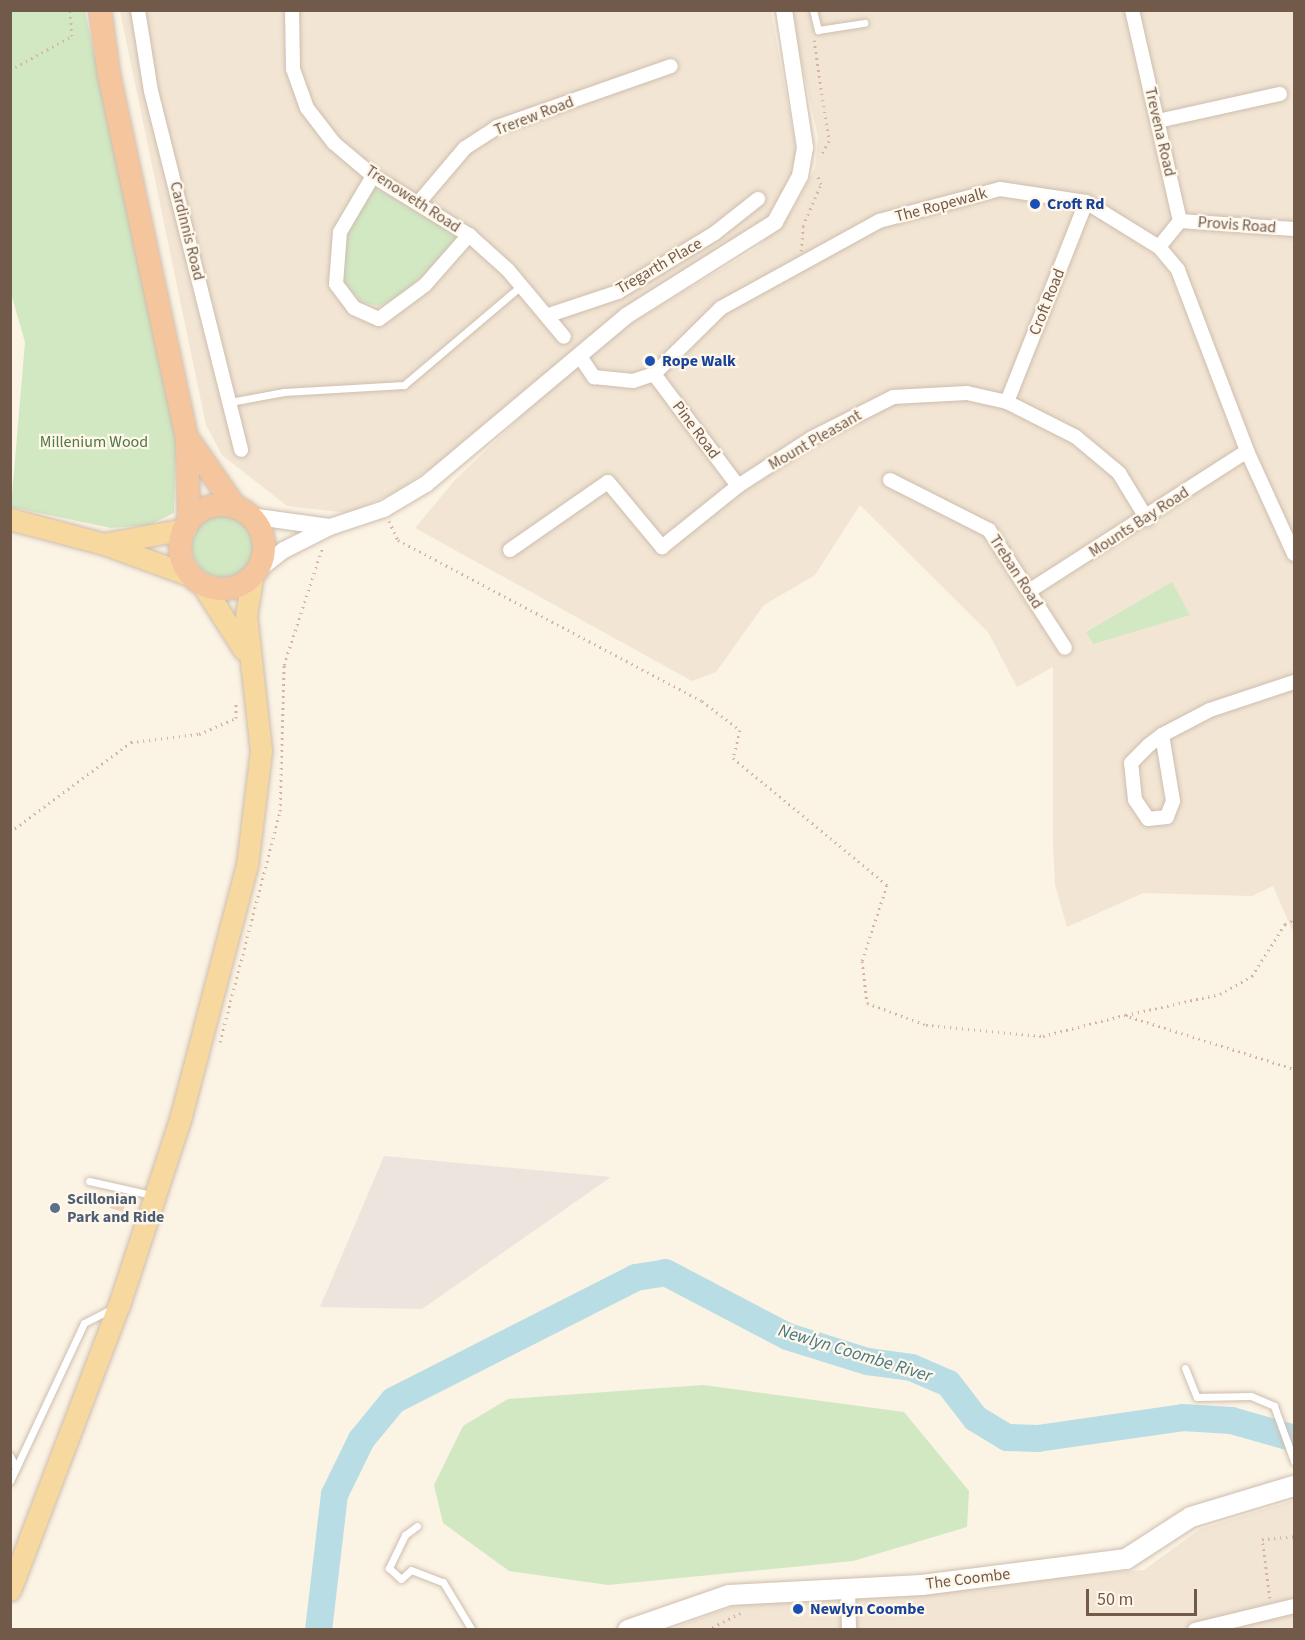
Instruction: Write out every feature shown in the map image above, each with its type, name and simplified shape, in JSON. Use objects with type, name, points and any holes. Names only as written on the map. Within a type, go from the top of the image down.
[{"type":"highway","points":[[100,10],[187,438],[187,525],[181,554],[197,580],[228,589],[254,574],[264,540],[187,438]]},
{"type":"highway","points":[[187,525],[206,508],[243,512]]},
{"type":"main road","points":[[10,519],[104,544],[197,580],[249,658]]},
{"type":"main road","points":[[104,544],[187,525]]},
{"type":"main road","points":[[10,1590],[119,1305],[155,1196],[248,865],[258,806],[261,752],[249,658],[246,613],[254,574]]},
{"type":"main road","name":"The Coombe","points":[[628,1629],[729,1595],[848,1588],[1126,1560],[1191,1517],[1294,1486]]},
{"type":"street","name":"Cardinnis Road","points":[[138,10],[151,91],[241,450]]},
{"type":"street","name":"Trenoweth Road","points":[[292,10],[293,69],[307,108],[334,143],[373,176],[420,201],[469,235],[522,285],[549,315],[564,337]]},
{"type":"street","points":[[254,574],[330,527],[384,509],[464,454],[626,316],[775,222],[789,204],[809,164],[784,10]]},
{"type":"street","name":"Trevena Road","points":[[1131,10],[1180,221]]},
{"type":"street","name":"Trerew Road","points":[[420,201],[465,148],[497,127],[671,66]]},
{"type":"street","points":[[1158,121],[1280,94]]},
{"type":"street","points":[[373,176],[340,232],[336,284],[354,308],[379,319],[425,285],[469,235]]},
{"type":"street","name":"The Ropewalk","points":[[654,374],[721,308],[802,261],[879,221],[1000,189],[1086,202],[1159,247],[1178,270],[1247,451],[1294,554]]},
{"type":"street","name":"Tregarth Place","points":[[549,315],[618,292],[715,233],[758,199]]},
{"type":"street","name":"Croft Road","points":[[1007,402],[1086,202]]},
{"type":"street","points":[[1159,247],[1180,221]]},
{"type":"street","name":"Provis Road","points":[[1180,221],[1294,229]]},
{"type":"street","points":[[579,354],[594,377],[633,381],[654,374]]},
{"type":"street","name":"Pine Road","points":[[654,374],[738,486]]},
{"type":"street","name":"Mount Pleasant","points":[[510,550],[608,482],[662,547],[738,486],[813,438],[893,397],[967,393],[1007,402],[1076,437],[1119,473],[1147,519]]},
{"type":"street","name":"Mounts Bay Road","points":[[1029,591],[1147,519],[1247,451]]},
{"type":"street","name":"Treban Road","points":[[890,480],[989,530],[1065,648]]},
{"type":"street","points":[[243,512],[330,527]]},
{"type":"street","points":[[1162,735],[1173,801],[1167,817],[1148,819],[1135,800],[1131,763],[1162,735],[1210,710],[1294,682]]},
{"type":"street","points":[[848,1588],[849,1629]]},
{"type":"street","points":[[1195,1629],[1294,1606]]},
{"type":"lane","points":[[813,10],[818,30],[864,23]]},
{"type":"lane","points":[[230,402],[284,392],[404,385],[522,285]]},
{"type":"lane","points":[[89,1182],[155,1196]]},
{"type":"lane","points":[[10,1481],[84,1323],[119,1305]]},
{"type":"lane","points":[[1185,1368],[1197,1397],[1251,1396],[1274,1406],[1294,1461]]},
{"type":"lane","points":[[10,1456],[16,1468]]},
{"type":"lane","points":[[417,1526],[405,1535],[389,1568],[401,1580],[411,1570],[443,1582],[472,1629]]},
{"type":"path","points":[[10,70],[72,36],[70,10]]},
{"type":"path","points":[[802,261],[800,240],[821,184],[809,164],[829,141],[811,47],[818,30]]},
{"type":"path","points":[[10,330],[10,424]]},
{"type":"path","points":[[384,509],[398,540],[702,701],[740,730],[733,758],[887,885],[862,961],[867,1003],[926,1025],[1043,1036],[1220,994],[1251,976],[1285,924],[1293,920],[1294,924]]},
{"type":"path","points":[[10,832],[131,742],[199,734],[236,718],[236,693]]},
{"type":"path","points":[[1124,1015],[1294,1069]]},
{"type":"path","points":[[1273,1612],[1262,1539],[1294,1536]]},
{"type":"path","points":[[701,1629],[741,1612]]},
{"type":"shaded area","points":[[120,11],[771,11],[799,165],[767,220],[558,363],[451,454],[396,492],[348,513],[287,506],[222,455],[206,425]]},
{"type":"shaded area","points":[[790,11],[1294,11],[1294,934],[1273,886],[1252,896],[1143,893],[1067,927],[1055,885],[1053,667],[1017,687],[988,632],[860,505],[815,575],[764,605],[716,672],[692,681],[415,528],[455,480],[560,379],[629,324],[757,248],[791,212],[815,169],[818,137]]},
{"type":"shaded area","points":[[384,1156],[611,1177],[422,1309],[320,1307]]},
{"type":"shaded area","points":[[1294,1500],[1294,1629],[669,1630],[744,1602],[1144,1570],[1200,1529]]},
{"type":"green space","name":"Millenium Wood","points":[[11,11],[85,11],[176,439],[174,513],[149,525],[111,528],[11,507],[25,342],[10,290]]},
{"type":"green space","points":[[371,185],[456,236],[455,244],[404,293],[380,306],[362,302],[343,283],[346,225]]},
{"type":"green space","points":[[218,514],[230,514],[247,523],[254,534],[256,546],[254,558],[247,569],[230,578],[218,578],[206,573],[197,564],[192,552],[192,540],[197,528],[206,519]]},
{"type":"green space","points":[[1172,582],[1190,615],[1093,644],[1086,632]]},
{"type":"green space","points":[[703,1385],[904,1412],[969,1491],[967,1527],[853,1561],[608,1585],[509,1571],[443,1523],[434,1485],[463,1426],[508,1399]]},
{"type":"building","points":[[114,1194],[127,1198],[123,1212],[110,1208]]},
{"type":"waterway","name":"Newlyn Coombe River","points":[[318,1630],[334,1494],[361,1439],[393,1400],[635,1277],[665,1272],[787,1336],[867,1361],[911,1367],[948,1383],[975,1418],[1007,1437],[1037,1438],[1182,1417],[1231,1420],[1294,1438]]},
{"type":"place","name":"Croft Rd","points":[[1035,204]]},
{"type":"place","name":"Rope Walk","points":[[650,361]]},
{"type":"place","name":"Scillonian Park and Ride","points":[[55,1208]]},
{"type":"place","name":"Newlyn Coombe","points":[[798,1609]]}]
